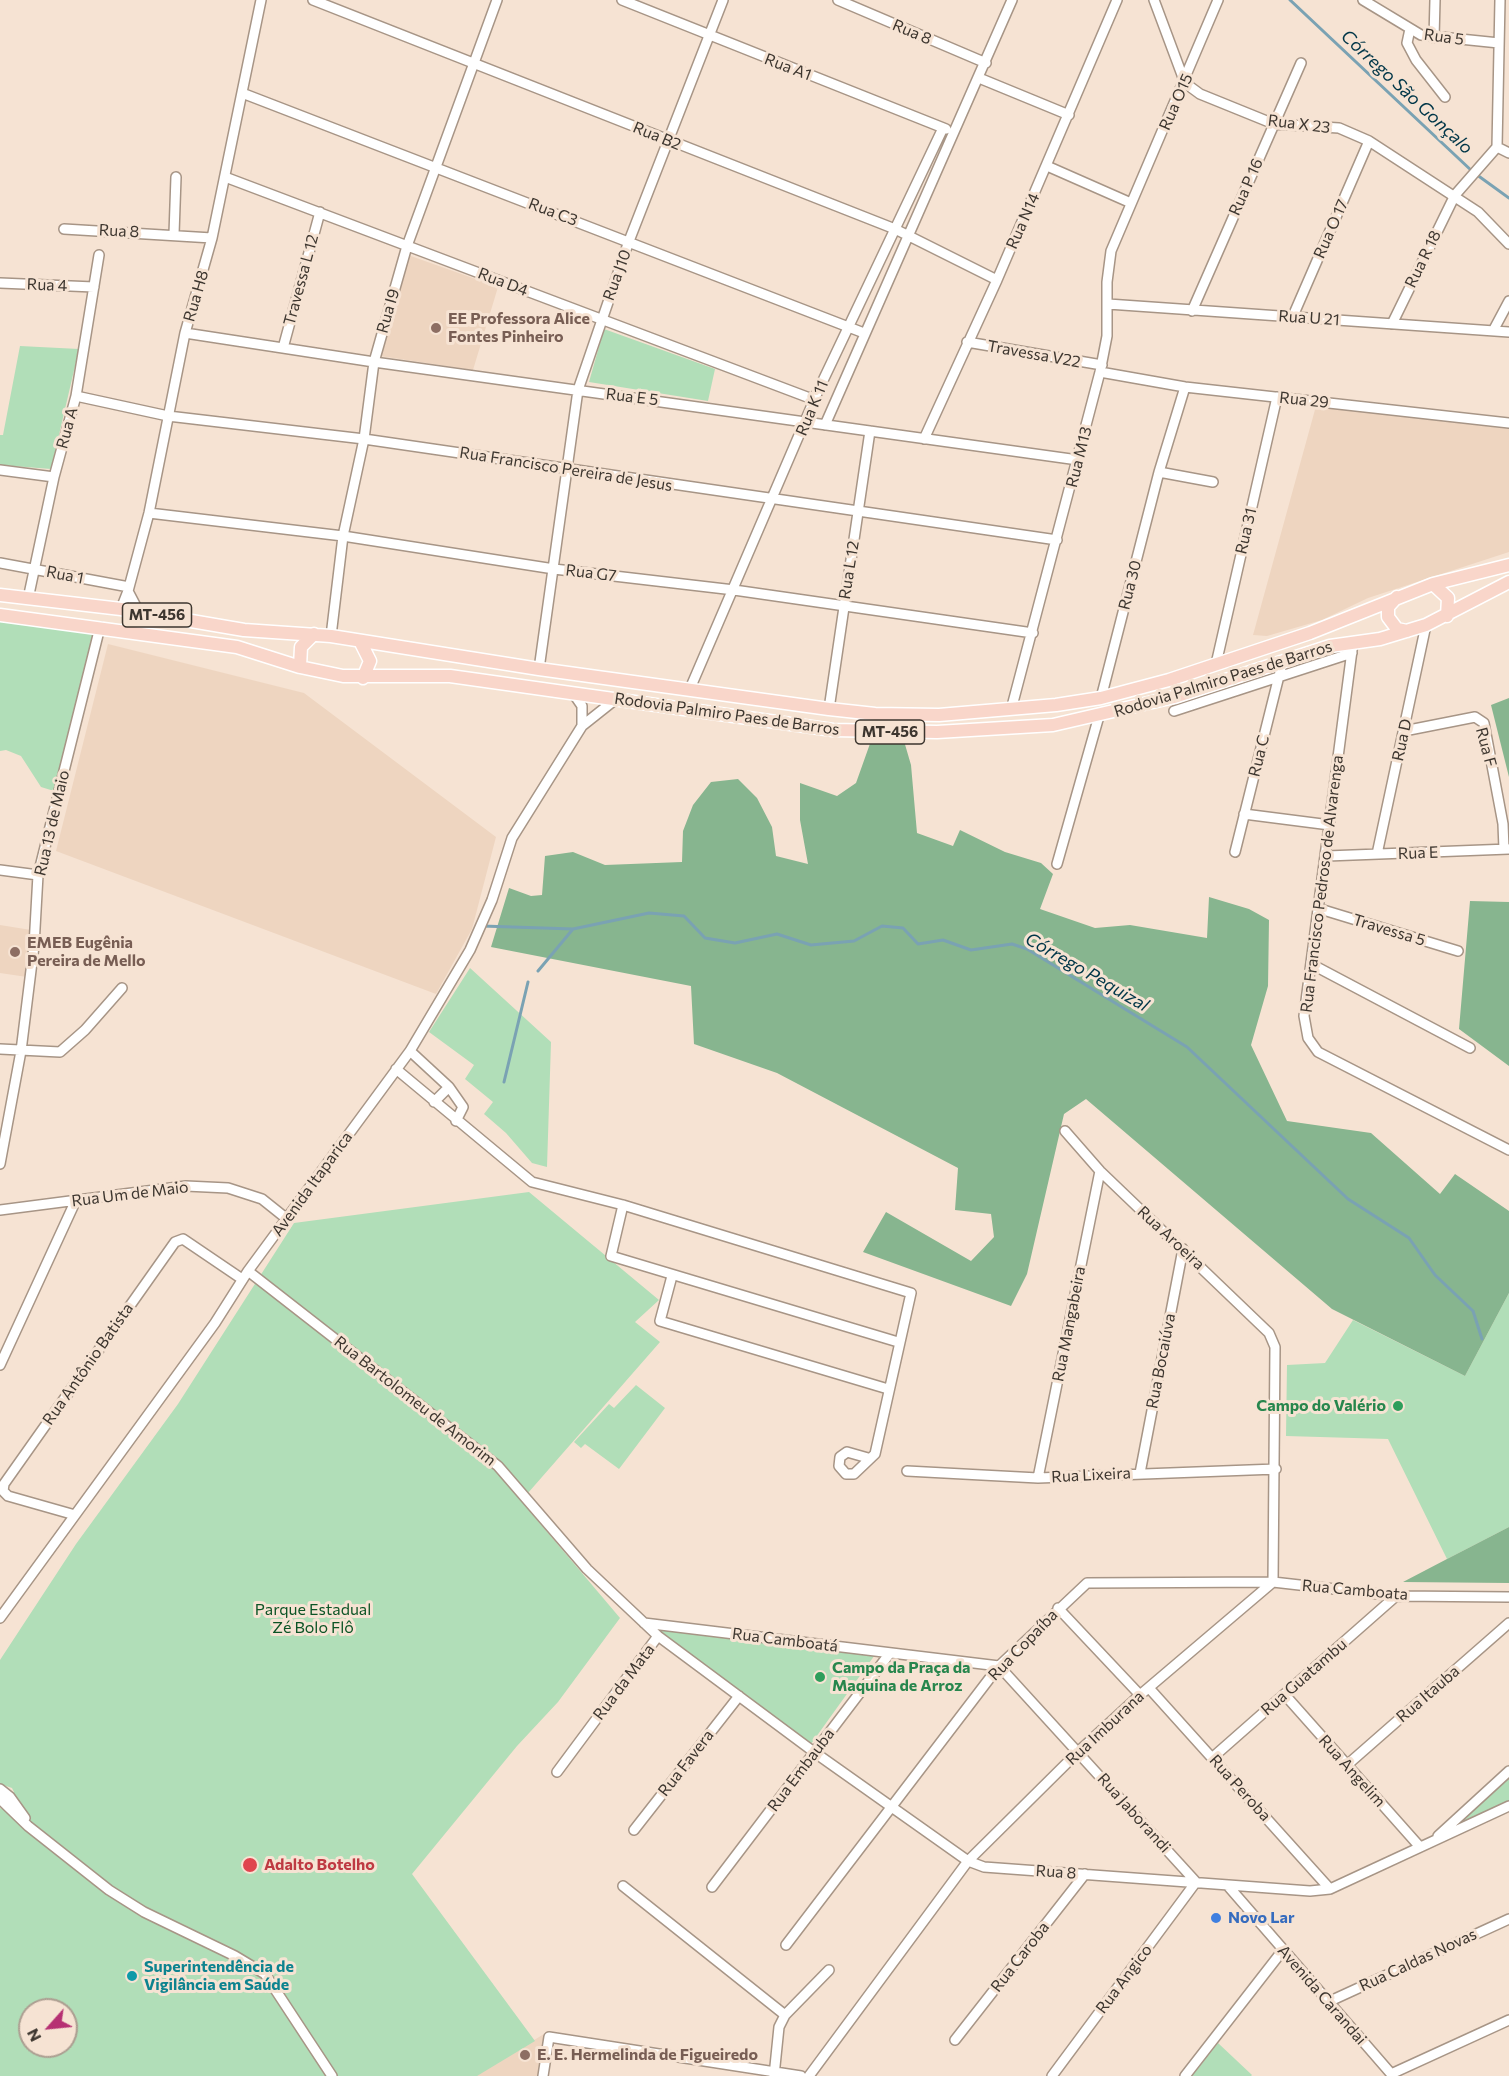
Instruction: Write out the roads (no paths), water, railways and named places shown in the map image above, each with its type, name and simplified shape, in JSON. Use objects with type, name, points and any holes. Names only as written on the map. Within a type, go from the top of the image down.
[{"type":"main road","name":"Rodovia Palmiro Paes de Barros","points":[[0,595],[121,609],[244,630],[331,636],[689,691],[829,709],[875,714],[939,715],[1011,710],[1101,698],[1168,680],[1310,633],[1433,584],[1509,564]]},
{"type":"main road","name":"Rodovia Palmiro Paes de Barros","points":[[0,615],[237,647],[300,667],[363,678],[450,676],[833,730],[875,732],[1012,730],[1099,716],[1174,697],[1330,646],[1352,648],[1426,625],[1509,582]]},
{"type":"main road","points":[[1433,584],[1448,598],[1447,616]]},
{"type":"main road","points":[[1397,597],[1388,607],[1388,617],[1397,629],[1407,631]]},
{"type":"main road","points":[[300,667],[301,647],[314,634]]},
{"type":"main road","points":[[360,641],[370,661],[363,678]]},
{"type":"street","name":"Rua H8","points":[[121,609],[129,589],[148,513],[185,333],[212,238],[261,0]]},
{"type":"street","name":"Rua B2","points":[[313,0],[895,229],[997,280]]},
{"type":"street","name":"Rua I9","points":[[331,636],[343,536],[364,439],[374,362],[407,246],[476,63],[497,0]]},
{"type":"street","name":"Rua A1","points":[[622,0],[954,133]]},
{"type":"street","name":"Rua J10","points":[[539,669],[578,390],[600,319],[629,241],[723,0]]},
{"type":"street","name":"Rua 8","points":[[838,0],[986,63]]},
{"type":"street","name":"Rua K 11","points":[[825,425],[1012,0]]},
{"type":"street","name":"Rua N14","points":[[924,439],[997,280],[1117,0]]},
{"type":"street","points":[[1154,0],[1185,83]]},
{"type":"street","name":"Rua O15","points":[[1131,203],[1185,83],[1218,0]]},
{"type":"street","name":"Rua 5","points":[[1363,0],[1410,29],[1434,38],[1499,42]]},
{"type":"street","points":[[1434,38],[1435,0]]},
{"type":"street","points":[[1455,195],[1470,181],[1497,147],[1500,0]]},
{"type":"street","points":[[1410,29],[1407,43],[1416,60],[1445,97]]},
{"type":"street","name":"Rua P 16","points":[[1192,310],[1301,63]]},
{"type":"street","points":[[979,78],[1069,115]]},
{"type":"street","name":"Rua X 23","points":[[1185,83],[1226,106],[1274,124],[1339,128],[1369,141],[1455,195],[1478,212],[1509,244]]},
{"type":"street","name":"Rua C3","points":[[242,93],[864,333]]},
{"type":"street","points":[[1498,95],[1509,96]]},
{"type":"street","name":"Rua K 11","points":[[689,691],[815,400],[943,128]]},
{"type":"street","name":"Rua O 17","points":[[1293,316],[1369,141]]},
{"type":"street","points":[[1497,147],[1509,153]]},
{"type":"street","points":[[1047,166],[1131,203]]},
{"type":"street","points":[[174,234],[176,177]]},
{"type":"street","name":"Rua D4","points":[[225,177],[815,400]]},
{"type":"street","name":"Rua R 18","points":[[1392,324],[1455,195]]},
{"type":"street","name":"Rua M13","points":[[1011,710],[1101,369],[1107,336],[1107,282],[1111,251],[1131,203]]},
{"type":"street","name":"Travessa L 12","points":[[283,348],[320,212]]},
{"type":"street","name":"Rua 8","points":[[64,229],[212,238]]},
{"type":"street","name":"Rua A","points":[[28,599],[54,477],[76,396],[99,255]]},
{"type":"street","name":"Rua 4","points":[[0,284],[94,287]]},
{"type":"street","points":[[1493,331],[1509,301]]},
{"type":"street","name":"Rua U 21","points":[[1108,304],[1509,332]]},
{"type":"street","name":"Rua E 5","points":[[185,333],[374,362],[807,420],[825,425],[1078,460]]},
{"type":"street","name":"Travessa V22","points":[[967,342],[1101,369]]},
{"type":"street","name":"Rua 29","points":[[1101,369],[1185,387],[1509,423]]},
{"type":"street","name":"Rua 30","points":[[1101,698],[1159,472],[1185,387]]},
{"type":"street","name":"Rua Francisco Pereira de Jesus","points":[[76,396],[168,416],[364,439],[1057,540]]},
{"type":"street","name":"Rua 31","points":[[1216,664],[1277,397]]},
{"type":"street","name":"Rua L 12","points":[[829,709],[870,431]]},
{"type":"street","points":[[0,470],[54,477]]},
{"type":"street","points":[[1159,472],[1213,482]]},
{"type":"street","name":"Rua G7","points":[[148,513],[343,536],[554,569],[734,590],[1033,633]]},
{"type":"street","name":"Rua 1","points":[[0,563],[129,589]]},
{"type":"street","points":[[129,589],[139,612]]},
{"type":"street","name":"Rua D","points":[[1377,854],[1426,625]]},
{"type":"street","name":"Rua 13 de Maio","points":[[0,1164],[21,1051],[34,946],[38,875],[100,627]]},
{"type":"street","points":[[1174,711],[1279,677],[1352,648]]},
{"type":"street","name":"Rua Francisco Pedroso de Alvarenga","points":[[1352,648],[1313,964],[1304,1016],[1308,1038],[1318,1053],[1509,1150]]},
{"type":"street","name":"Rua C","points":[[1235,852],[1283,660]]},
{"type":"street","points":[[573,693],[582,706],[582,726]]},
{"type":"street","name":"Avenida Itaparica","points":[[0,1618],[215,1323],[248,1270],[410,1051],[470,950],[492,900],[512,838],[582,726],[616,699]]},
{"type":"street","points":[[1057,864],[1099,716]]},
{"type":"street","name":"Rua F","points":[[1404,730],[1476,717],[1484,723],[1507,849]]},
{"type":"street","points":[[1244,814],[1330,825]]},
{"type":"street","name":"Rua E","points":[[1327,856],[1507,849]]},
{"type":"street","points":[[0,870],[38,875]]},
{"type":"street","name":"Travessa 5","points":[[1320,909],[1458,951]]},
{"type":"street","points":[[1313,964],[1470,1048]]},
{"type":"street","points":[[0,1049],[60,1052],[85,1030],[122,987]]},
{"type":"street","points":[[410,1051],[449,1087],[464,1107],[456,1121]]},
{"type":"street","points":[[396,1069],[532,1182],[623,1205],[911,1293],[898,1342],[876,1452],[868,1458]]},
{"type":"street","points":[[434,1102],[449,1087]]},
{"type":"street","name":"Rua Aroeira","points":[[1065,1131],[1100,1171],[1269,1333],[1275,1347],[1276,1469]]},
{"type":"street","name":"Rua Mangabeira","points":[[1038,1478],[1100,1171]]},
{"type":"street","name":"Rua Um de Maio","points":[[0,1210],[186,1186],[228,1188],[262,1199],[287,1219]]},
{"type":"street","points":[[0,1365],[76,1200]]},
{"type":"street","points":[[623,1205],[611,1256],[898,1342]]},
{"type":"street","name":"Rua Antônio Batista","points":[[75,1515],[8,1496],[3,1491],[4,1484],[175,1242],[183,1239],[242,1279]]},
{"type":"street","name":"Rua Bocaiúva","points":[[1140,1473],[1183,1249]]},
{"type":"street","name":"Rua Bartolomeu de Amorim","points":[[248,1270],[498,1466],[567,1547]]},
{"type":"street","points":[[672,1276],[660,1321],[888,1389]]},
{"type":"street","points":[[1273,1582],[1276,1469]]},
{"type":"street","name":"Rua Lixeira","points":[[907,1471],[1038,1478],[1276,1469]]},
{"type":"street","name":"Rua da Mata","points":[[557,1772],[658,1636],[567,1547]]},
{"type":"street","name":"Rua Camboata","points":[[1273,1582],[1396,1596],[1509,1597]]},
{"type":"street","name":"Rua Copaíba","points":[[786,1945],[999,1666],[1087,1583],[1273,1582]]},
{"type":"street","name":"Rua Imburana","points":[[809,2076],[968,1861],[1078,1752],[1140,1695],[1273,1582]]},
{"type":"street","name":"Rua Guatambu","points":[[1212,1758],[1396,1596]]},
{"type":"street","points":[[1058,1608],[1140,1695]]},
{"type":"street","name":"Rua Camboatá","points":[[643,1623],[999,1666]]},
{"type":"street","name":"Rua Itauba","points":[[1347,1765],[1509,1623]]},
{"type":"street","name":"Rua 8","points":[[658,1636],[892,1808],[968,1861],[984,1867],[1196,1882],[1229,1887],[1310,1891],[1330,1889],[1509,1806]]},
{"type":"street","name":"Rua Embauba","points":[[712,1887],[890,1653]]},
{"type":"street","name":"Rua Jaborandi","points":[[999,1666],[1196,1882]]},
{"type":"street","name":"Rua Peroba","points":[[1149,1688],[1330,1889]]},
{"type":"street","name":"Rua Angelim","points":[[1284,1695],[1420,1847]]},
{"type":"street","name":"Rua Favera","points":[[634,1830],[739,1696]]},
{"type":"street","points":[[1432,1842],[1509,1771]]},
{"type":"street","points":[[0,1789],[10,1797],[41,1836]]},
{"type":"street","points":[[0,1799],[41,1836],[127,1902],[266,1974],[332,2076]]},
{"type":"street","name":"Rua Caroba","points":[[954,2040],[1085,1874]]},
{"type":"street","name":"Rua Angico","points":[[1052,2076],[1196,1882]]},
{"type":"street","points":[[623,1886],[785,2015]]},
{"type":"street","name":"Avenida Carandai","points":[[1229,1887],[1392,2075]]},
{"type":"street","name":"Rua Caldas Novas","points":[[1328,2002],[1509,1919]]},
{"type":"street","points":[[1185,2076],[1283,1950]]},
{"type":"street","points":[[775,2075],[779,2027],[785,2015],[829,1970]]},
{"type":"street","points":[[1392,2075],[1509,2020]]},
{"type":"street","points":[[543,2076],[549,2037],[775,2075],[801,2076]]},
{"type":"waterway","name":"Córrego São Gonçalo","points":[[1290,0],[1473,172],[1509,198]]},
{"type":"waterway","name":"Córrego Pequizal","points":[[482,926],[573,929],[649,913],[684,916],[705,938],[735,943],[777,934],[811,945],[854,941],[882,926],[903,928],[918,944],[943,940],[971,950],[1012,944],[1027,949],[1187,1047],[1348,1199],[1409,1238],[1435,1275],[1473,1311],[1482,1339]]},
{"type":"waterway","name":"Córrego Pequizal","points":[[538,971],[573,929]]},
{"type":"waterway","name":"Córrego Pequizal","points":[[504,1082],[528,982]]},
{"type":"place","name":"EE Professora Alice Fontes Pinheiro","points":[[436,328]]},
{"type":"place","name":"EMEB Eugênia Pereira de Mello","points":[[15,952]]},
{"type":"place","name":"Campo do Valério","points":[[1398,1406]]},
{"type":"place","name":"Campo da Praça da Maquina de Arroz","points":[[820,1677]]},
{"type":"place","name":"Adalto Botelho","points":[[250,1865]]},
{"type":"place","name":"Novo Lar","points":[[1216,1918]]},
{"type":"place","name":"Superintendência de Vigilância em Saúde","points":[[132,1976]]},
{"type":"place","name":"E. E. Hermelinda de Figueiredo","points":[[525,2055]]},
{"type":"park label","name":"Parque Estadual Zé Bolo Flô","points":[[313,1619]]}]
